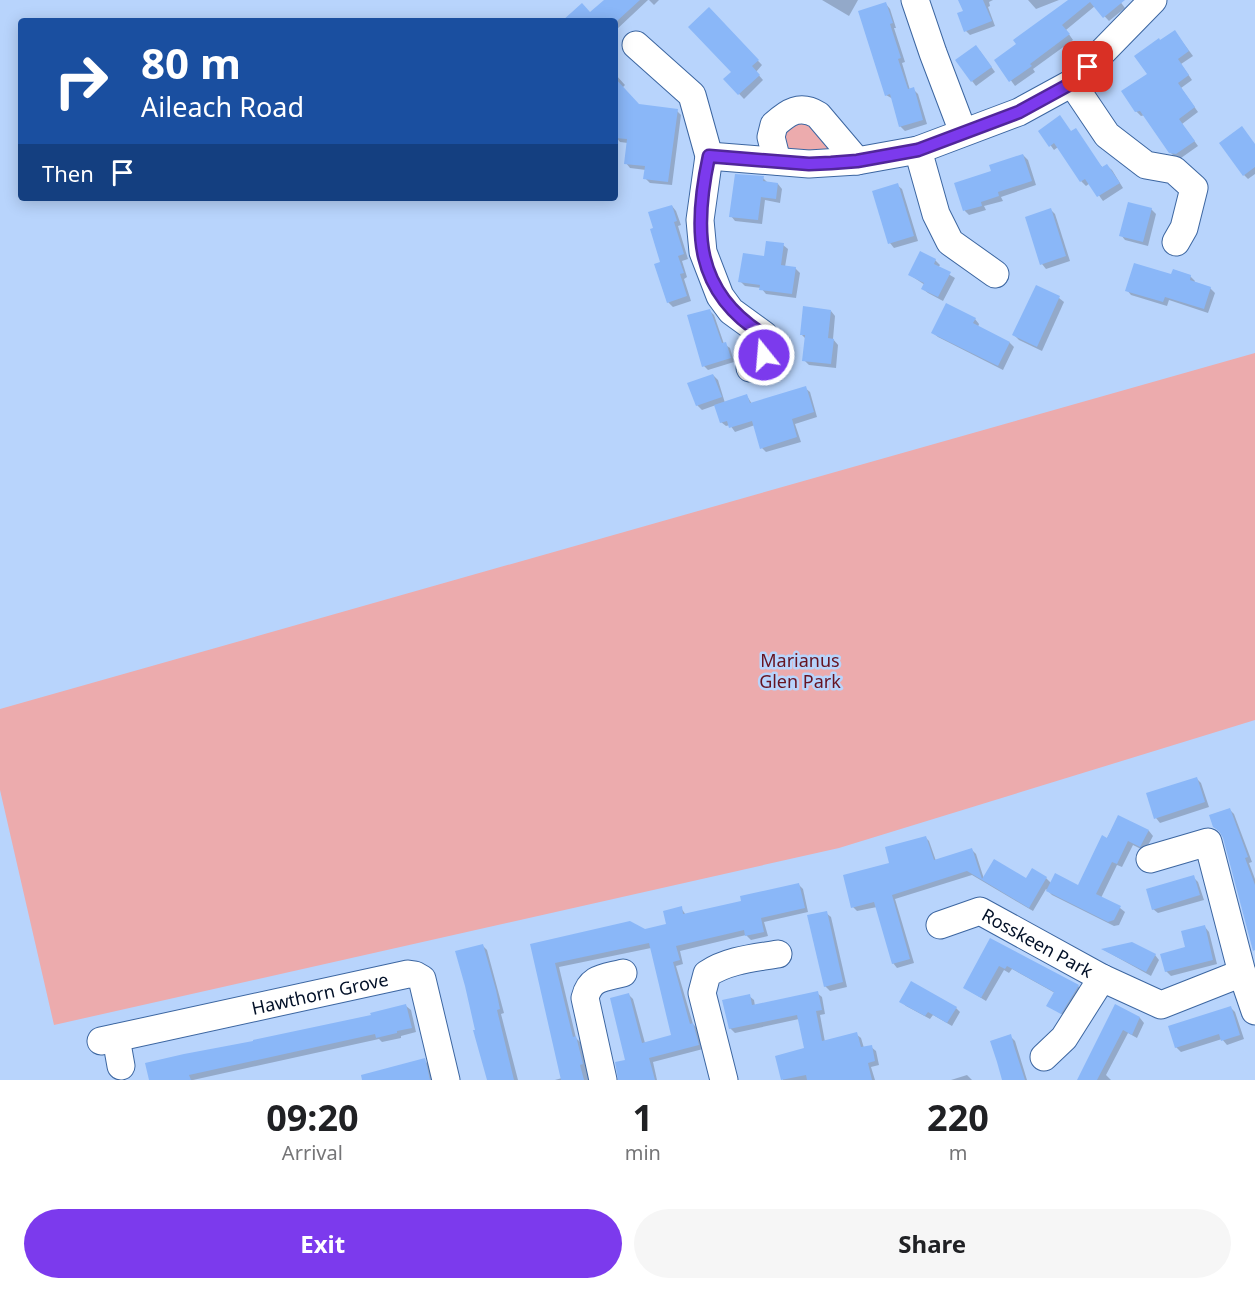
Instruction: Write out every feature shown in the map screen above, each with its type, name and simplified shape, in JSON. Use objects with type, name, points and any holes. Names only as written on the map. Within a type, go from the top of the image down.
[{"type":"street","points":[[915,0],[963,132]]},
{"type":"street","points":[[709,156],[809,164],[857,161],[918,150],[1019,112],[1072,83],[1152,0]]},
{"type":"street","points":[[636,45],[692,95],[709,156],[700,220],[703,252],[720,296],[732,311],[764,335],[766,345],[764,355],[750,368]]},
{"type":"street","points":[[1072,83],[1107,135],[1146,165],[1174,170],[1194,188],[1184,228],[1176,242]]},
{"type":"street","points":[[777,161],[771,137],[774,125],[793,110],[802,109],[818,115],[857,161]]},
{"type":"street","points":[[918,150],[936,214],[950,242],[995,274]]},
{"type":"street","points":[[1150,859],[1208,842],[1242,973],[1255,1011]]},
{"type":"street","name":"Rosskeen Park","points":[[939,925],[980,911],[1101,978],[1161,1005],[1242,973]]},
{"type":"street","points":[[724,1080],[702,993],[707,974],[736,962],[778,954]]},
{"type":"street","points":[[603,1080],[585,998],[587,988],[594,980],[623,973]]},
{"type":"street","name":"Hawthorn Grove","points":[[120,1066],[108,1040],[408,974],[422,979],[446,1080]]},
{"type":"street","name":"Rosskeen Park","points":[[1044,1057],[1064,1038],[1101,978]]},
{"type":"green space","points":[[796,124],[810,124],[835,152],[792,151],[789,149],[785,143],[785,132]]},
{"type":"green space","name":"Marianus Glen Park","points":[[1255,353],[1255,720],[839,848],[54,1025],[0,790],[0,709]]},
{"type":"building","points":[[604,0],[640,0],[618,20],[618,18],[565,18],[582,3],[590,12]]},
{"type":"building","points":[[958,0],[983,0],[992,21],[964,32],[957,13],[963,11]]},
{"type":"building","points":[[1068,0],[1125,0],[1103,18],[1090,2],[1062,25],[1070,34],[1009,82],[994,60],[1016,44],[1013,40]]},
{"type":"building","points":[[886,2],[893,23],[890,24],[901,58],[898,59],[908,89],[914,87],[923,120],[899,127],[890,94],[885,96],[858,11]]},
{"type":"building","points":[[709,7],[759,60],[752,66],[760,75],[738,95],[723,79],[731,72],[688,27]]},
{"type":"building","points":[[1175,30],[1189,51],[1178,59],[1189,75],[1178,83],[1195,107],[1179,119],[1195,141],[1176,154],[1169,153],[1140,111],[1135,112],[1121,91],[1147,74],[1134,56],[1159,38],[1160,40]]},
{"type":"building","points":[[976,45],[992,67],[971,82],[955,60]]},
{"type":"building","points":[[618,81],[639,104],[678,109],[668,182],[643,179],[645,166],[624,164],[627,139],[618,138]]},
{"type":"building","points":[[1060,115],[1071,131],[1076,128],[1102,167],[1107,164],[1120,183],[1097,197],[1085,179],[1080,182],[1054,143],[1049,147],[1038,131]]},
{"type":"building","points":[[1242,126],[1255,144],[1255,167],[1243,176],[1219,143]]},
{"type":"building","points":[[1023,154],[1032,181],[998,192],[999,196],[981,202],[982,206],[963,211],[954,183],[991,171],[989,165]]},
{"type":"building","points":[[735,174],[764,176],[763,181],[778,183],[776,199],[761,197],[758,220],[729,217]]},
{"type":"building","points":[[898,183],[914,236],[888,244],[872,191]]},
{"type":"building","points":[[1128,202],[1152,208],[1143,242],[1119,236]]},
{"type":"building","points":[[672,205],[677,221],[674,222],[684,254],[678,256],[684,273],[680,274],[687,296],[667,303],[654,264],[660,262],[650,229],[653,228],[648,212]]},
{"type":"building","points":[[1051,208],[1066,256],[1040,265],[1025,217]]},
{"type":"building","points":[[766,241],[784,243],[781,265],[796,267],[792,294],[759,290],[760,285],[738,282],[743,253],[764,256]]},
{"type":"building","points":[[920,251],[936,259],[934,264],[951,272],[938,297],[921,289],[924,283],[908,275]]},
{"type":"building","points":[[1134,263],[1171,274],[1173,269],[1191,275],[1190,280],[1211,287],[1204,309],[1165,297],[1163,302],[1125,291]]},
{"type":"building","points":[[1036,285],[1060,296],[1037,347],[1012,335]]},
{"type":"building","points":[[946,303],[976,318],[973,323],[1010,342],[998,366],[931,333]]},
{"type":"building","points":[[803,306],[831,310],[828,338],[834,339],[831,364],[802,361],[805,335],[800,335]]},
{"type":"building","points":[[710,309],[722,343],[726,342],[731,358],[702,367],[687,315]]},
{"type":"building","points":[[713,374],[722,397],[696,406],[687,383]]},
{"type":"building","points":[[806,386],[814,412],[792,419],[797,437],[760,449],[752,421],[729,428],[727,421],[720,423],[714,405],[747,394],[750,403]]},
{"type":"building","points":[[1197,777],[1205,802],[1154,819],[1146,793]]},
{"type":"building","points":[[1230,808],[1248,857],[1245,858],[1255,885],[1255,950],[1253,951],[1223,838],[1213,827],[1209,815]]},
{"type":"building","points":[[1118,815],[1149,830],[1140,847],[1128,841],[1117,864],[1112,862],[1096,894],[1121,906],[1114,920],[1108,922],[1046,891],[1055,873],[1078,885],[1102,835],[1107,838]]},
{"type":"building","points":[[926,836],[934,860],[972,848],[982,879],[994,859],[1026,878],[1032,868],[1047,877],[1029,908],[967,871],[892,895],[910,959],[892,964],[874,902],[851,908],[843,875],[889,863],[885,847]]},
{"type":"building","points":[[1194,875],[1200,895],[1152,910],[1146,889]]},
{"type":"building","points":[[799,883],[805,908],[761,918],[764,932],[745,936],[744,930],[676,946],[680,960],[673,962],[690,1024],[693,1023],[699,1045],[649,1058],[655,1080],[618,1080],[615,1062],[625,1060],[610,998],[629,993],[642,1043],[671,1035],[649,943],[555,963],[573,1037],[576,1036],[583,1064],[580,1065],[584,1080],[561,1080],[530,944],[630,921],[645,929],[666,924],[663,911],[682,906],[683,914],[741,901],[740,896]]},
{"type":"building","points":[[827,911],[843,982],[824,987],[807,915]]},
{"type":"building","points":[[1205,925],[1213,960],[1165,972],[1160,954],[1185,947],[1181,931]]},
{"type":"building","points":[[990,938],[1079,985],[1061,1014],[1046,1006],[1054,992],[1007,966],[1005,969],[999,966],[981,998],[963,988]]},
{"type":"building","points":[[1132,942],[1156,954],[1146,972],[1101,949]]},
{"type":"building","points":[[483,944],[496,990],[500,1009],[497,1010],[514,1080],[487,1080],[473,1030],[475,1030],[455,951]]},
{"type":"building","points":[[911,981],[957,1007],[947,1023],[928,1012],[925,1016],[899,1002]]},
{"type":"building","points":[[818,991],[822,1010],[816,1011],[822,1041],[857,1032],[861,1047],[872,1045],[875,1061],[868,1063],[872,1080],[807,1080],[806,1075],[781,1080],[775,1056],[804,1048],[797,1015],[729,1029],[722,1000],[750,994],[752,1005]]},
{"type":"building","points":[[406,1004],[412,1028],[397,1031],[397,1033],[376,1038],[375,1034],[189,1075],[191,1080],[149,1080],[145,1063],[371,1015],[370,1013]]},
{"type":"building","points":[[1115,1004],[1140,1017],[1132,1035],[1123,1030],[1097,1080],[1077,1080]]},
{"type":"building","points":[[1231,1006],[1240,1035],[1221,1041],[1219,1034],[1175,1048],[1168,1026]]},
{"type":"building","points":[[1011,1034],[1025,1080],[1002,1080],[990,1041]]},
{"type":"building","points":[[425,1058],[430,1080],[362,1080],[361,1075]]},
{"type":"route","points":[[764,355],[766,345],[764,335],[732,311],[720,296],[703,252],[700,220],[709,156],[809,164],[857,161],[918,150],[1019,112],[1072,83],[1088,67]]}]
